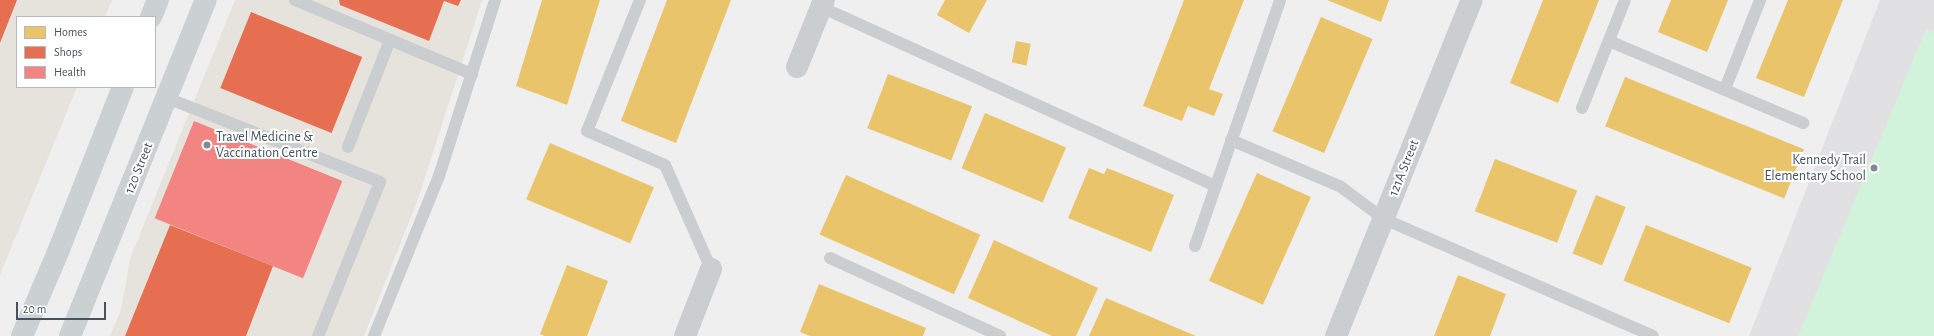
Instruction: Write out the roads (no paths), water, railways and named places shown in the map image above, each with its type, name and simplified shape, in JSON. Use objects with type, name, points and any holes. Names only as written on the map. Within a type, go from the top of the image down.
[{"type":"main road","points":[[151,16],[158,0]]},
{"type":"main road","name":"120 Street","points":[[70,336],[206,0]]},
{"type":"main road","points":[[22,336],[58,252],[123,88]]},
{"type":"street","name":"121A Street","points":[[1336,336],[1472,0]]},
{"type":"street","points":[[797,68],[822,3]]},
{"type":"street","points":[[685,336],[711,269]]},
{"type":"lane","points":[[374,336],[439,176],[495,0]]},
{"type":"lane","points":[[640,0],[587,131],[665,165],[711,269]]},
{"type":"lane","points":[[1195,246],[1280,0]]},
{"type":"lane","points":[[1582,108],[1625,0]]},
{"type":"lane","points":[[1725,90],[1760,0]]},
{"type":"lane","points":[[298,1],[472,74]]},
{"type":"lane","points":[[822,3],[1215,186]]},
{"type":"lane","points":[[348,147],[390,40]]},
{"type":"lane","points":[[1609,41],[1803,123]]},
{"type":"lane","points":[[167,98],[380,182],[318,336]]},
{"type":"lane","points":[[1231,140],[1341,187],[1384,218],[1653,336]]},
{"type":"lane","points":[[830,258],[1000,336]]},
{"type":"place","name":"Travel Medicine & Vaccination Centre","points":[[207,145]]},
{"type":"place","name":"Kennedy Trail Elementary School","points":[[1874,168]]}]
